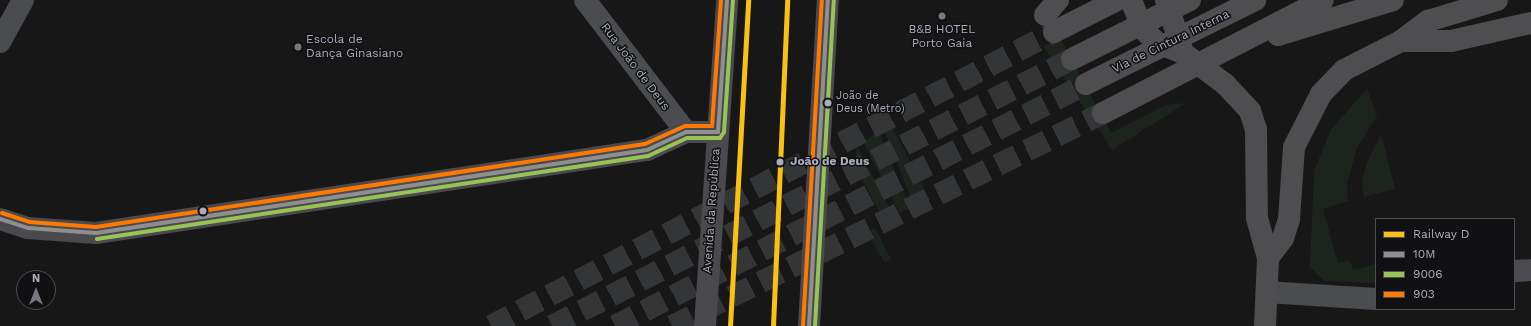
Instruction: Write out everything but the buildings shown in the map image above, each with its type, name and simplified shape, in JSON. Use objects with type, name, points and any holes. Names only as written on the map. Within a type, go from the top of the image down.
[{"type":"highway","points":[[1053,16],[1117,0]]},
{"type":"highway","points":[[1131,0],[1143,29],[1156,43],[1183,53],[1225,84],[1250,111],[1256,129],[1257,218],[1268,258],[1265,326]]},
{"type":"highway","points":[[1166,0],[1183,53]]},
{"type":"highway","points":[[1072,59],[1190,0]]},
{"type":"highway","name":"Via de Cintura Interna","points":[[1086,84],[1255,0]]},
{"type":"highway","points":[[1103,113],[1231,49],[1323,0]]},
{"type":"highway","points":[[1231,49],[1393,0]]},
{"type":"highway","points":[[1268,258],[1286,230],[1294,147],[1307,117],[1321,94],[1344,70],[1401,40],[1428,22],[1497,0]]},
{"type":"highway","points":[[1401,40],[1451,40],[1531,23]]},
{"type":"main road","name":"Avenida da República","points":[[704,326],[727,0]]},
{"type":"main road","points":[[809,326],[828,0]]},
{"type":"main road","points":[[0,219],[28,228],[96,233],[647,150],[686,132],[718,132]]},
{"type":"street","points":[[0,42],[24,0]]},
{"type":"street","name":"Rua João de Deus","points":[[585,0],[686,132]]},
{"type":"street","points":[[1515,271],[1531,270]]},
{"type":"street","points":[[1266,292],[1375,299]]},
{"type":"shaded area","points":[[1060,38],[1111,133],[1166,105],[1186,103],[1112,150],[1061,73],[1061,68],[1058,70],[1043,46]]},
{"type":"shaded area","points":[[1367,88],[1377,116],[1357,148],[1347,184],[1348,201],[1323,209],[1338,263],[1350,260],[1353,270],[1375,264],[1375,283],[1324,281],[1310,267],[1314,171],[1331,130]]},
{"type":"shaded area","points":[[890,123],[930,200],[914,206],[883,128]]},
{"type":"shaded area","points":[[879,131],[910,208],[900,213],[863,142]]},
{"type":"shaded area","points":[[1381,133],[1395,189],[1364,197],[1362,181],[1366,165]]},
{"type":"shaded area","points":[[857,146],[893,215],[883,219],[855,166]]},
{"type":"shaded area","points":[[875,228],[891,259],[885,263],[866,232]]},
{"type":"tunnel","points":[[491,326],[1054,32]]},
{"type":"tunnel","points":[[552,326],[1072,59]]},
{"type":"tunnel","points":[[615,326],[1086,84]]},
{"type":"tunnel","points":[[672,326],[1103,113]]},
{"type":"rail line","name":"D","points":[[730,326],[748,0]]},
{"type":"rail line","name":"D","points":[[773,326],[787,0]]},
{"type":"transit line","name":"903","points":[[2,213],[29,222],[96,227],[645,144],[685,126],[712,126],[721,0]]},
{"type":"transit line","name":"10M","points":[[718,132],[727,0]]},
{"type":"transit line","name":"9006","points":[[97,239],[648,156],[687,138],[720,138],[724,132],[733,0]]},
{"type":"transit line","name":"903","points":[[803,326],[822,0]]},
{"type":"transit line","name":"10M","points":[[809,326],[828,0]]},
{"type":"transit line","name":"9006","points":[[815,326],[834,0]]},
{"type":"transit line","name":"10M","points":[[0,219],[28,228],[96,233],[647,150],[686,132],[718,132]]},
{"type":"place","name":"B&B HOTEL Porto Gaia","points":[[942,16]]},
{"type":"place","name":"Escola de Dança Ginasiano","points":[[298,47]]},
{"type":"place","name":"João de Deus (Metro)","points":[[828,103]]},
{"type":"place","name":"João de Deus","points":[[780,162]]}]
